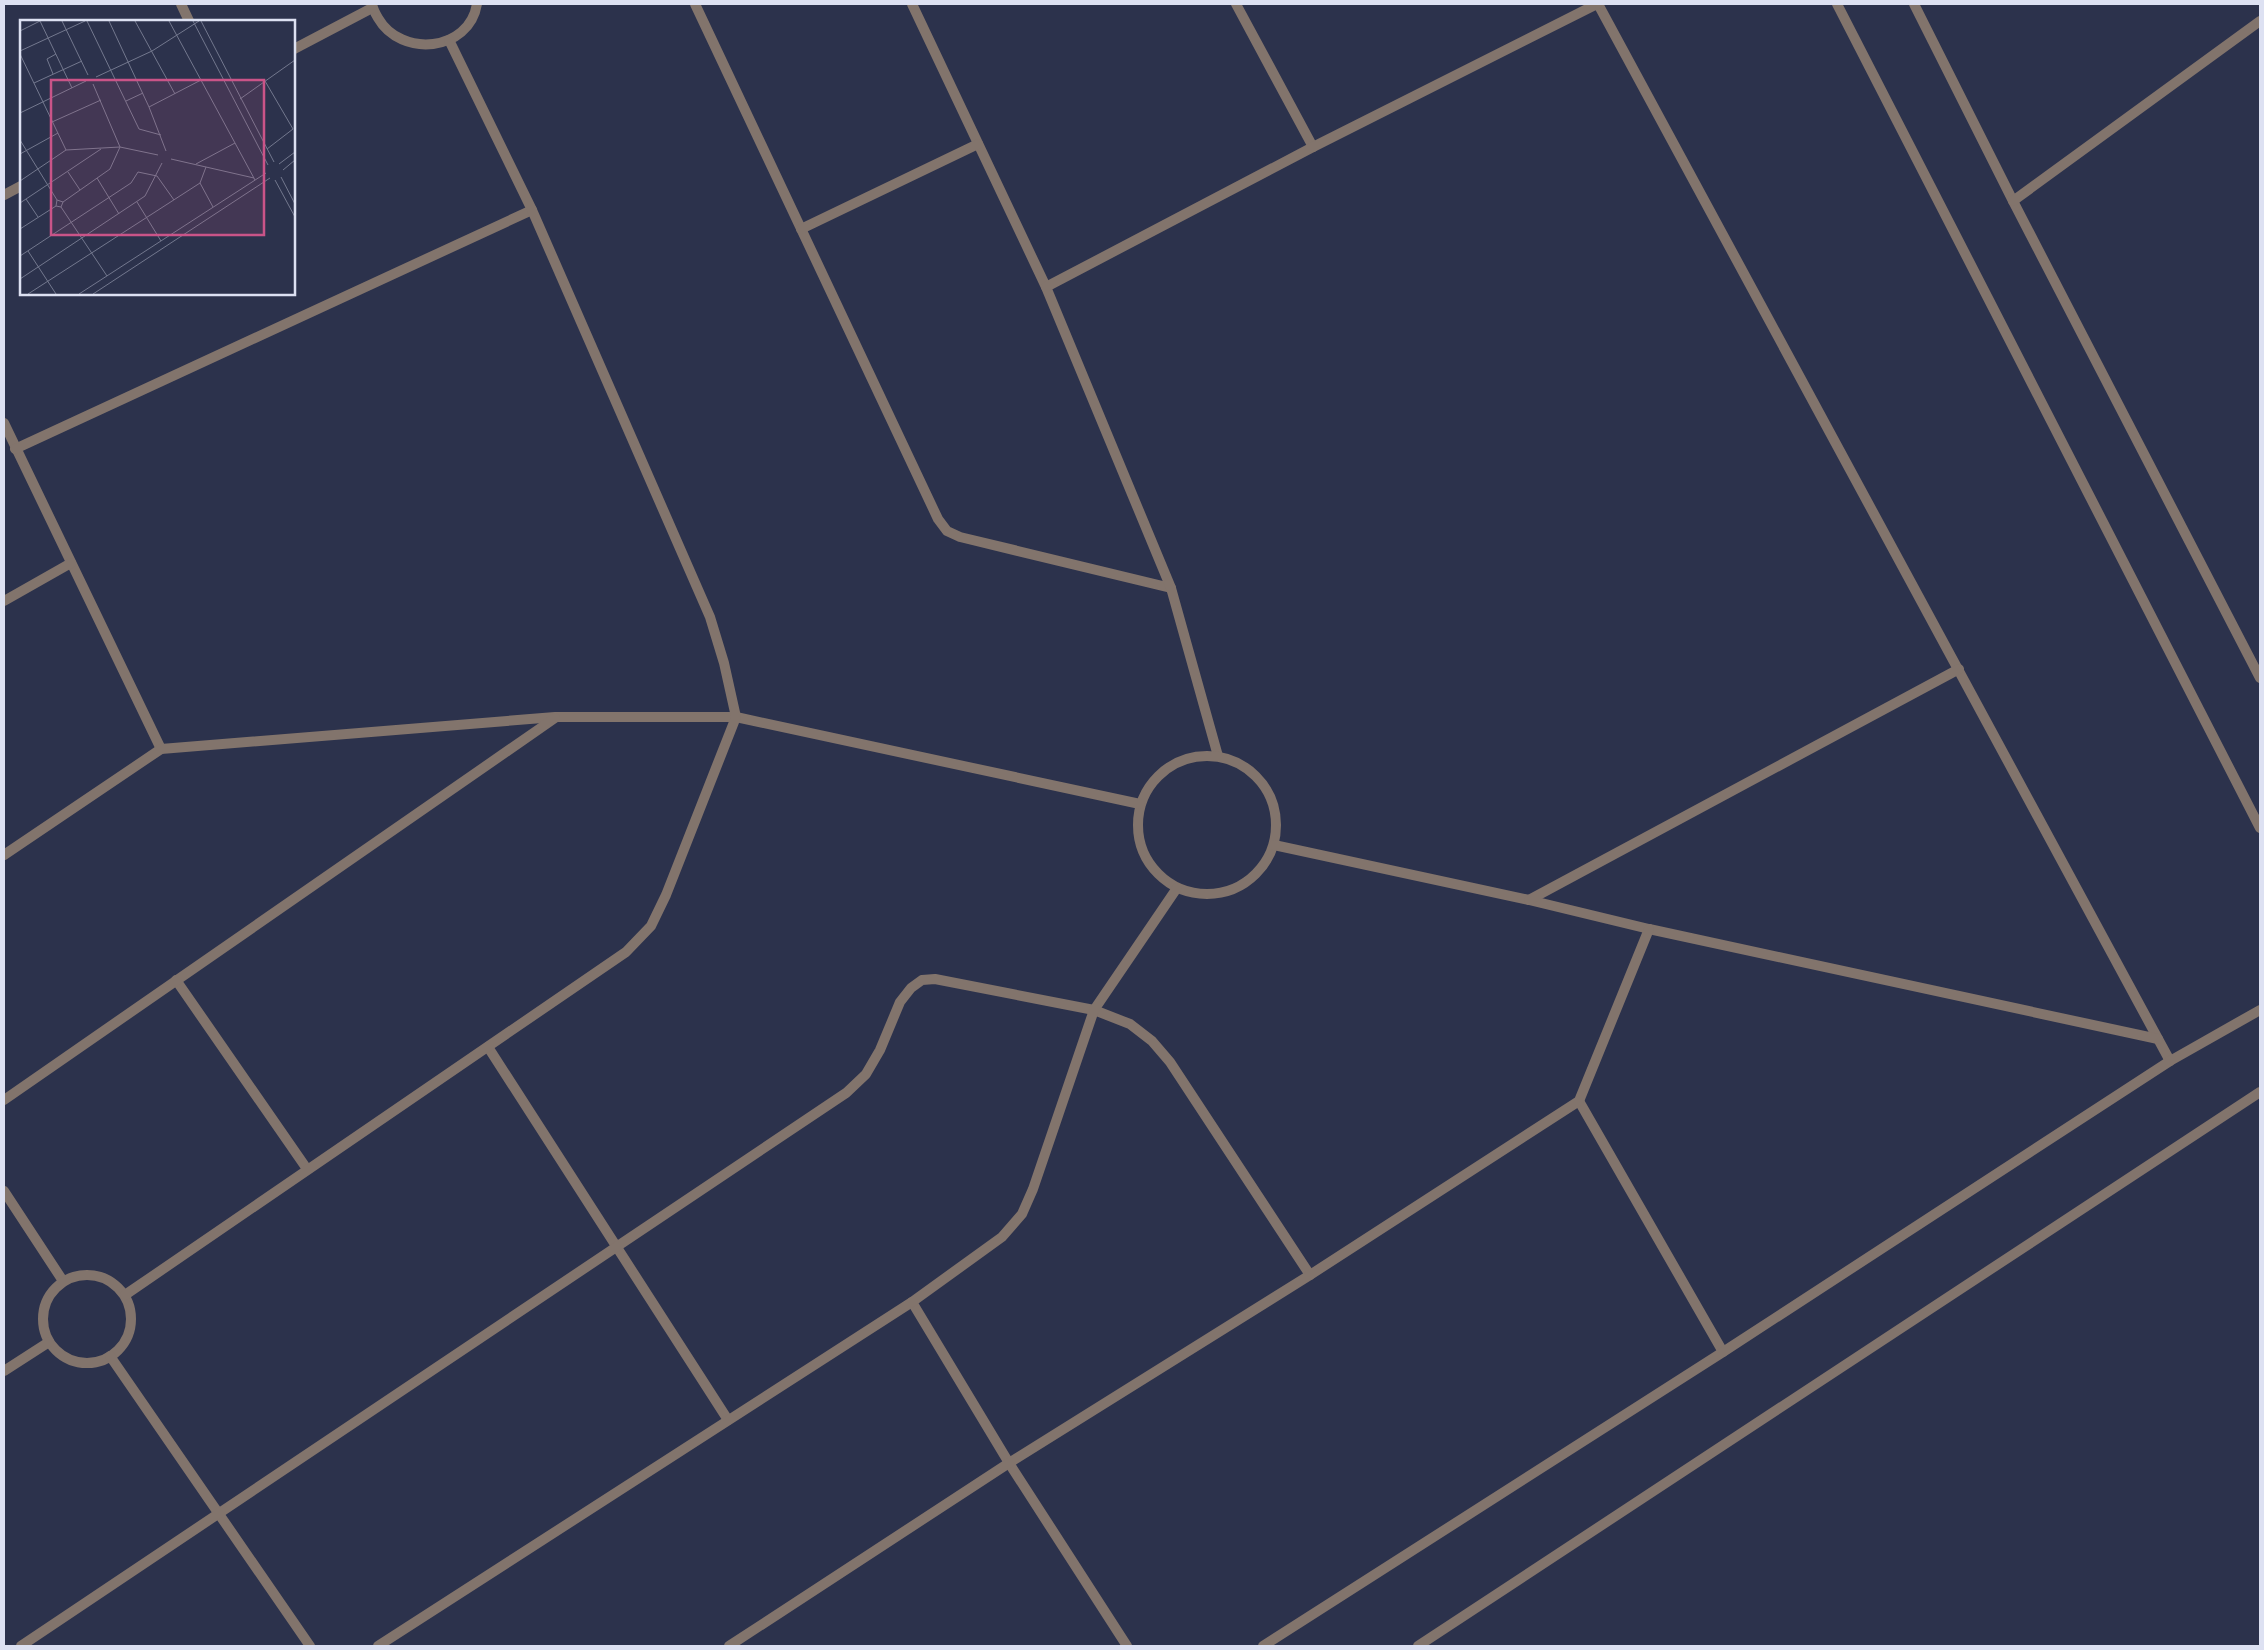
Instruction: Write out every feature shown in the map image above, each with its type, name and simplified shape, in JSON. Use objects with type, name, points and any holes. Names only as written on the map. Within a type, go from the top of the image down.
[{"type":"street","points":[[181,4],[189,20]]},
{"type":"street","points":[[295,48],[372,6],[384,28],[403,42],[426,46],[449,40],[465,27],[476,10],[477,4]]},
{"type":"street","points":[[695,4],[938,519],[947,531],[960,537],[1171,588]]},
{"type":"street","points":[[912,4],[1046,287],[1171,588],[1218,756]]},
{"type":"street","points":[[1236,4],[1313,147]]},
{"type":"street","points":[[1046,287],[1313,147],[1597,4],[1960,670],[2170,1062]]},
{"type":"street","points":[[1837,4],[2260,828]]},
{"type":"street","points":[[1914,4],[2013,201],[2260,678]]},
{"type":"street","points":[[2013,201],[2260,21]]},
{"type":"street","points":[[125,1295],[626,952],[651,926],[666,895],[736,717],[724,663],[710,617],[532,210],[449,40]]},
{"type":"street","points":[[801,229],[978,144]]},
{"type":"street","points":[[4,195],[20,187]]},
{"type":"street","points":[[15,449],[532,210]]},
{"type":"street","points":[[4,423],[161,748]]},
{"type":"street","points":[[4,601],[71,563]]},
{"type":"street","points":[[1529,900],[1960,670]]},
{"type":"street","points":[[4,1100],[556,717]]},
{"type":"street","points":[[4,855],[161,748],[556,717],[736,717],[1140,804]]},
{"type":"street","points":[[1198,756],[1218,756],[1242,765],[1254,772],[1266,787],[1274,806],[1277,826],[1274,845],[1266,863],[1253,878],[1236,888],[1216,894],[1197,894],[1177,888],[1161,877],[1148,862],[1140,844],[1137,824],[1140,804],[1148,787],[1162,772],[1179,761],[1198,756]]},
{"type":"street","points":[[1274,845],[1529,900],[1649,929],[2158,1039]]},
{"type":"street","points":[[378,1646],[912,1302],[1002,1237],[1022,1214],[1094,1010],[1177,888]]},
{"type":"street","points":[[729,1646],[1009,1463],[1310,1275],[1579,1101],[1649,929]]},
{"type":"street","points":[[176,980],[307,1169]]},
{"type":"street","points":[[21,1646],[846,1093],[866,1074],[880,1050],[900,1002],[911,988],[922,980],[948,980],[1094,1010],[1130,1024],[1152,1041],[1170,1062],[1310,1275]]},
{"type":"street","points":[[1264,1646],[1723,1352],[2170,1062],[2260,1010]]},
{"type":"street","points":[[488,1047],[615,1248],[728,1420]]},
{"type":"street","points":[[1418,1646],[2260,1092]]},
{"type":"street","points":[[1579,1101],[1723,1352]]},
{"type":"street","points":[[4,1191],[63,1281]]},
{"type":"street","points":[[80,1275],[97,1276],[113,1283],[125,1295],[131,1312],[130,1329],[123,1345],[110,1356],[94,1363],[76,1362],[60,1355],[49,1342],[43,1326],[43,1308],[51,1293],[63,1281],[80,1275]]},
{"type":"street","points":[[912,1302],[1009,1463],[1127,1646]]},
{"type":"street","points":[[4,1371],[49,1342]]},
{"type":"street","points":[[110,1356],[310,1646]]}]
